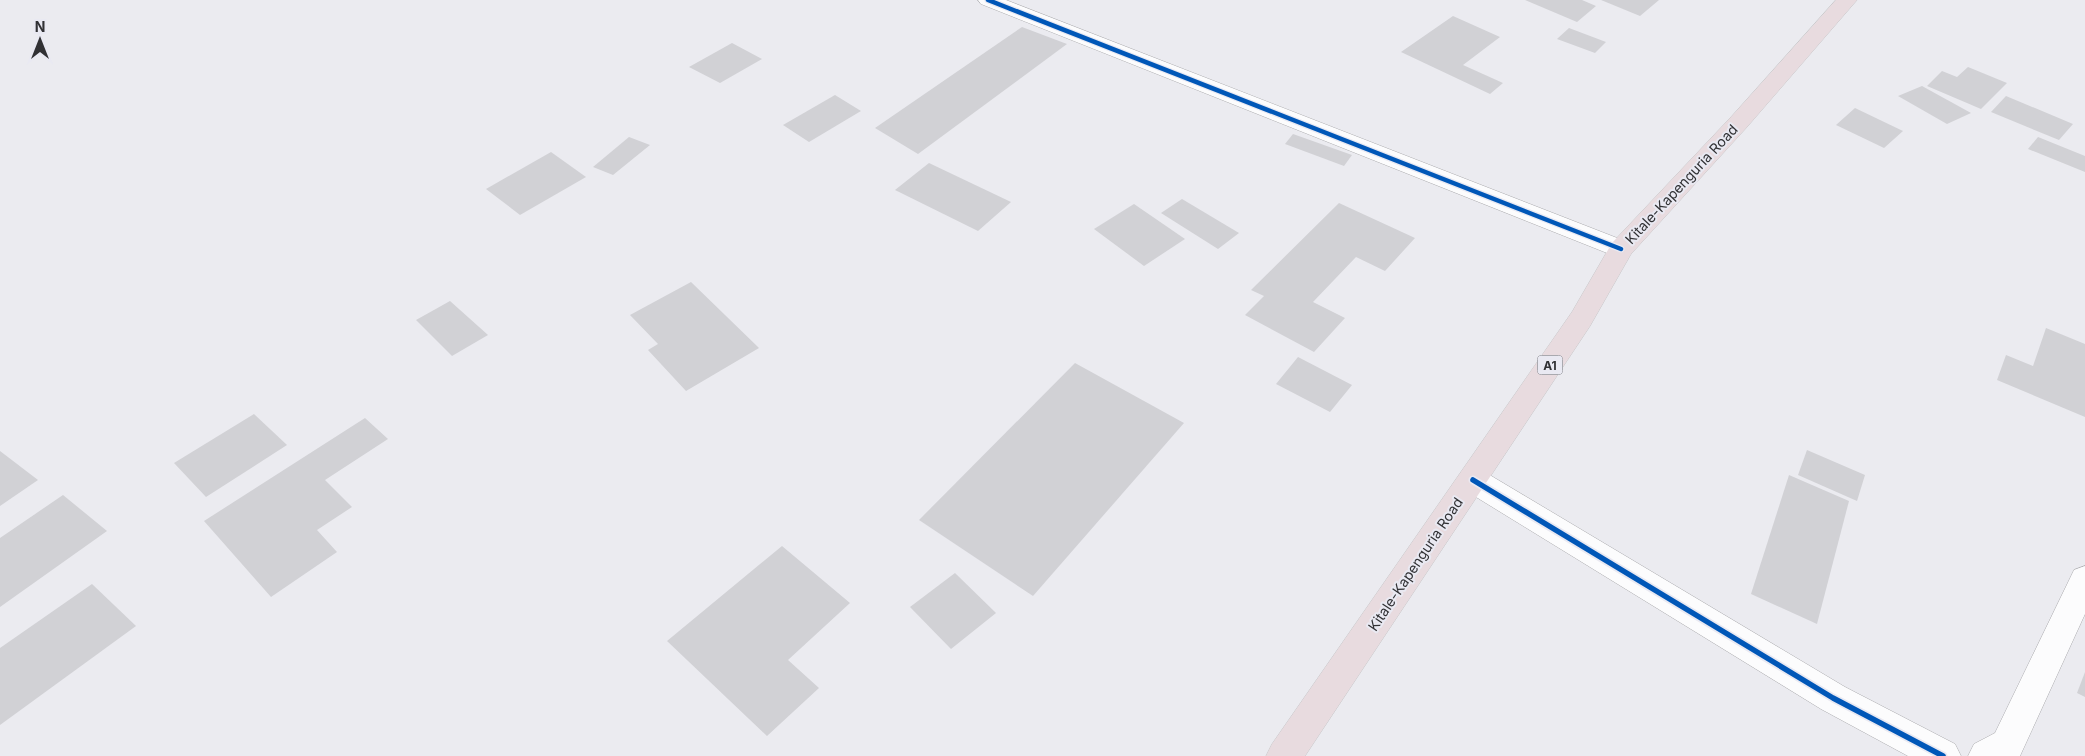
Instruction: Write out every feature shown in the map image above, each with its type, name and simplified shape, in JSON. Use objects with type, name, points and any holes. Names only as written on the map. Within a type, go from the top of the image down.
[{"type":"highway","name":"Kitale-Kapenguria Road","points":[[1284,756],[1581,319],[1621,249],[1739,122],[1847,0]]},
{"type":"street","points":[[988,0],[1621,249]]},
{"type":"street","points":[[1472,480],[1833,698],[1928,753]]},
{"type":"street","points":[[1986,756],[2007,745],[2085,580]]},
{"type":"building","points":[[1525,0],[1582,0],[1596,6],[1577,22]]},
{"type":"building","points":[[1601,0],[1659,0],[1640,16]]},
{"type":"building","points":[[1453,16],[1500,37],[1463,65],[1503,83],[1490,94],[1401,52]]},
{"type":"building","points":[[1022,27],[1067,44],[918,154],[875,128]]},
{"type":"building","points":[[1569,28],[1606,42],[1595,53],[1557,39]]},
{"type":"building","points":[[732,43],[762,59],[720,83],[689,67]]},
{"type":"building","points":[[1968,67],[2007,83],[1981,109],[1927,86],[1942,71],[1957,77]]},
{"type":"building","points":[[1922,86],[1971,113],[1947,124],[1898,96]]},
{"type":"building","points":[[835,95],[861,111],[809,142],[783,125]]},
{"type":"building","points":[[2006,96],[2073,124],[2059,140],[1991,112]]},
{"type":"building","points":[[1855,108],[1903,131],[1884,148],[1836,125]]},
{"type":"building","points":[[1293,134],[1352,155],[1344,166],[1285,144]]},
{"type":"building","points":[[629,137],[650,145],[613,175],[593,167]]},
{"type":"building","points":[[2038,137],[2085,156],[2085,172],[2028,149]]},
{"type":"building","points":[[551,152],[586,177],[520,215],[486,189]]},
{"type":"building","points":[[929,163],[1011,202],[978,231],[895,190]]},
{"type":"building","points":[[1182,199],[1239,233],[1218,249],[1161,213]]},
{"type":"building","points":[[1339,203],[1415,238],[1385,271],[1356,257],[1313,302],[1345,318],[1314,352],[1245,315],[1264,296],[1251,290]]},
{"type":"building","points":[[1134,204],[1185,239],[1144,266],[1094,229]]},
{"type":"building","points":[[691,282],[759,348],[686,391],[648,350],[658,344],[630,315]]},
{"type":"building","points":[[450,301],[488,335],[452,356],[416,320]]},
{"type":"building","points":[[2046,328],[2085,344],[2085,417],[1997,380],[2006,355],[2033,366]]},
{"type":"building","points":[[1298,357],[1352,385],[1330,412],[1276,384]]},
{"type":"building","points":[[1075,363],[1184,423],[1033,596],[919,520]]},
{"type":"building","points":[[254,414],[287,445],[206,497],[174,463]]},
{"type":"building","points":[[365,418],[388,439],[325,480],[352,507],[317,530],[337,552],[271,597],[204,521]]},
{"type":"building","points":[[1807,450],[1865,475],[1857,501],[1798,475]]},
{"type":"building","points":[[0,451],[38,480],[0,506]]},
{"type":"building","points":[[1789,475],[1849,501],[1817,624],[1751,594]]},
{"type":"building","points":[[63,495],[107,531],[0,607],[0,538]]},
{"type":"building","points":[[782,546],[850,603],[788,660],[819,688],[767,736],[667,641]]},
{"type":"building","points":[[955,573],[996,613],[951,649],[910,607]]},
{"type":"building","points":[[92,584],[136,626],[0,725],[0,648]]},
{"type":"building","points":[[2085,672],[2085,697],[2077,693]]},
{"type":"cycle path","points":[[988,0],[1621,249]]},
{"type":"cycle path","points":[[1473,480],[1833,698],[1943,756]]}]
